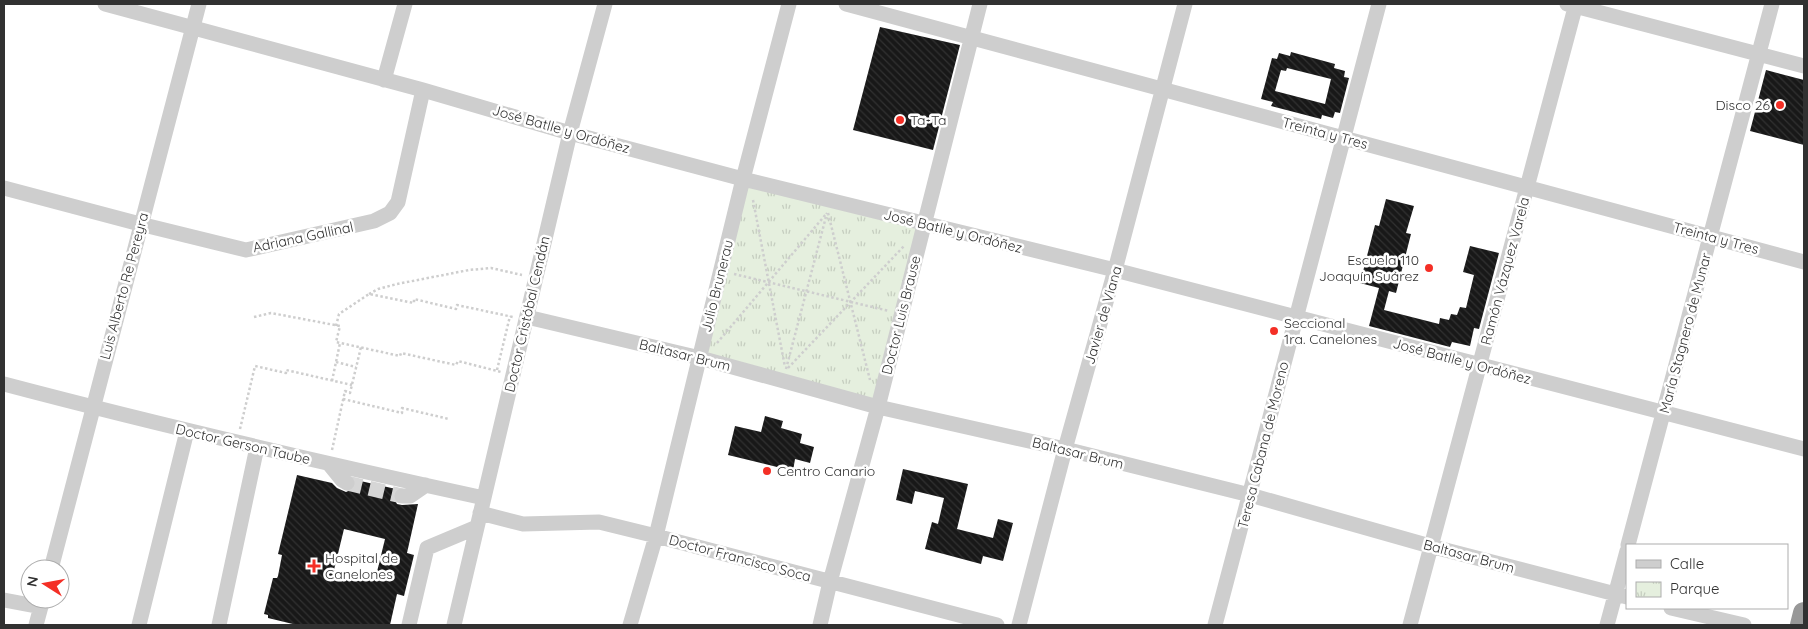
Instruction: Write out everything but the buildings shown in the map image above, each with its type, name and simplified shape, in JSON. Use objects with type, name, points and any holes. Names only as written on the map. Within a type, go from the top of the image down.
[{"type":"highway","points":[[1801,625],[1804,613]]},
{"type":"street","name":"José Batlle y Ordóñez","points":[[105,4],[743,179],[1116,270],[1804,449]]},
{"type":"street","name":"Luis Alberto Re Pereyra","points":[[54,559],[199,4]]},
{"type":"street","points":[[384,80],[405,4]]},
{"type":"street","name":"Doctor Cristóbal Cendán","points":[[454,625],[570,133],[605,4]]},
{"type":"street","name":"Julio Brunerau","points":[[630,625],[656,536],[743,179],[790,4]]},
{"type":"street","name":"Treinta y Tres","points":[[846,4],[1804,262]]},
{"type":"street","name":"Doctor Luis Brause","points":[[820,625],[878,407],[980,4]]},
{"type":"street","name":"Javier de Viana","points":[[1019,625],[1116,270],[1185,4]]},
{"type":"street","name":"Teresa Cabana de Moreno","points":[[1215,625],[1342,138],[1379,4]]},
{"type":"street","points":[[1573,4],[1804,66]]},
{"type":"street","name":"Ramón Vázquez Varela","points":[[1410,625],[1528,188],[1573,4]]},
{"type":"street","name":"María Stagnero de Munar","points":[[1628,544],[1772,4]]},
{"type":"street","name":"Adriana Gallinal","points":[[4,188],[246,250],[374,221],[390,213],[398,202],[423,90]]},
{"type":"street","name":"Baltasar Brum","points":[[527,317],[700,358],[878,407],[1066,449],[1250,495],[1430,546],[1621,596]]},
{"type":"street","name":"Doctor Gerson Taube","points":[[4,384],[187,431],[484,498]]},
{"type":"street","points":[[139,625],[187,431]]},
{"type":"street","points":[[220,625],[257,447]]},
{"type":"street","points":[[329,464],[342,480],[347,483]]},
{"type":"street","points":[[402,496],[410,496],[426,485]]},
{"type":"street","points":[[409,625],[427,548],[478,520]]},
{"type":"street","name":"Doctor Francisco Soca","points":[[478,520],[523,524],[599,522],[998,625]]},
{"type":"street","points":[[1607,625],[1621,596],[1626,558]]},
{"type":"street","points":[[4,600],[20,601]]},
{"type":"street","points":[[36,625],[40,609]]},
{"type":"street","points":[[1675,609],[1744,625]]},
{"type":"path","points":[[749,202],[751,193],[786,371]]},
{"type":"path","points":[[700,358],[710,352],[828,212]]},
{"type":"path","points":[[828,212],[837,214]]},
{"type":"path","points":[[786,371],[828,212]]},
{"type":"path","points":[[828,212],[878,407]]},
{"type":"path","points":[[786,371],[924,224]]},
{"type":"path","points":[[336,326],[339,314],[378,289],[397,284],[469,270],[491,268],[536,278]]},
{"type":"path","points":[[730,273],[894,312]]},
{"type":"path","points":[[369,294],[414,303],[414,299],[456,309],[457,305],[510,316],[527,317]]},
{"type":"path","points":[[254,317],[271,313],[340,326],[336,342],[400,356],[401,353],[456,366],[458,361],[513,375]]},
{"type":"path","points":[[497,370],[510,316]]},
{"type":"path","points":[[332,381],[340,343]]},
{"type":"path","points":[[329,464],[345,391],[350,393],[361,347]]},
{"type":"path","points":[[336,362],[356,367]]},
{"type":"path","points":[[237,442],[255,366],[286,373],[286,370],[352,385]]},
{"type":"path","points":[[786,371],[794,373]]},
{"type":"path","points":[[343,399],[402,413],[402,408],[448,419]]},
{"type":"green space","points":[[747,186],[917,229],[875,399],[704,356]]},
{"type":"tunnel","points":[[347,483],[402,496]]},
{"type":"place","name":"Disco 26","points":[[1780,105]]},
{"type":"place","name":"Ta-Ta","points":[[900,120]]},
{"type":"place","name":"Escuela 110 Joaquín Suárez","points":[[1429,268]]},
{"type":"place","name":"Seccional 1ra. Canelones","points":[[1274,331]]},
{"type":"place","name":"Centro Canario","points":[[767,471]]},
{"type":"place","name":"Hospital de Canelones","points":[[314,566]]}]
